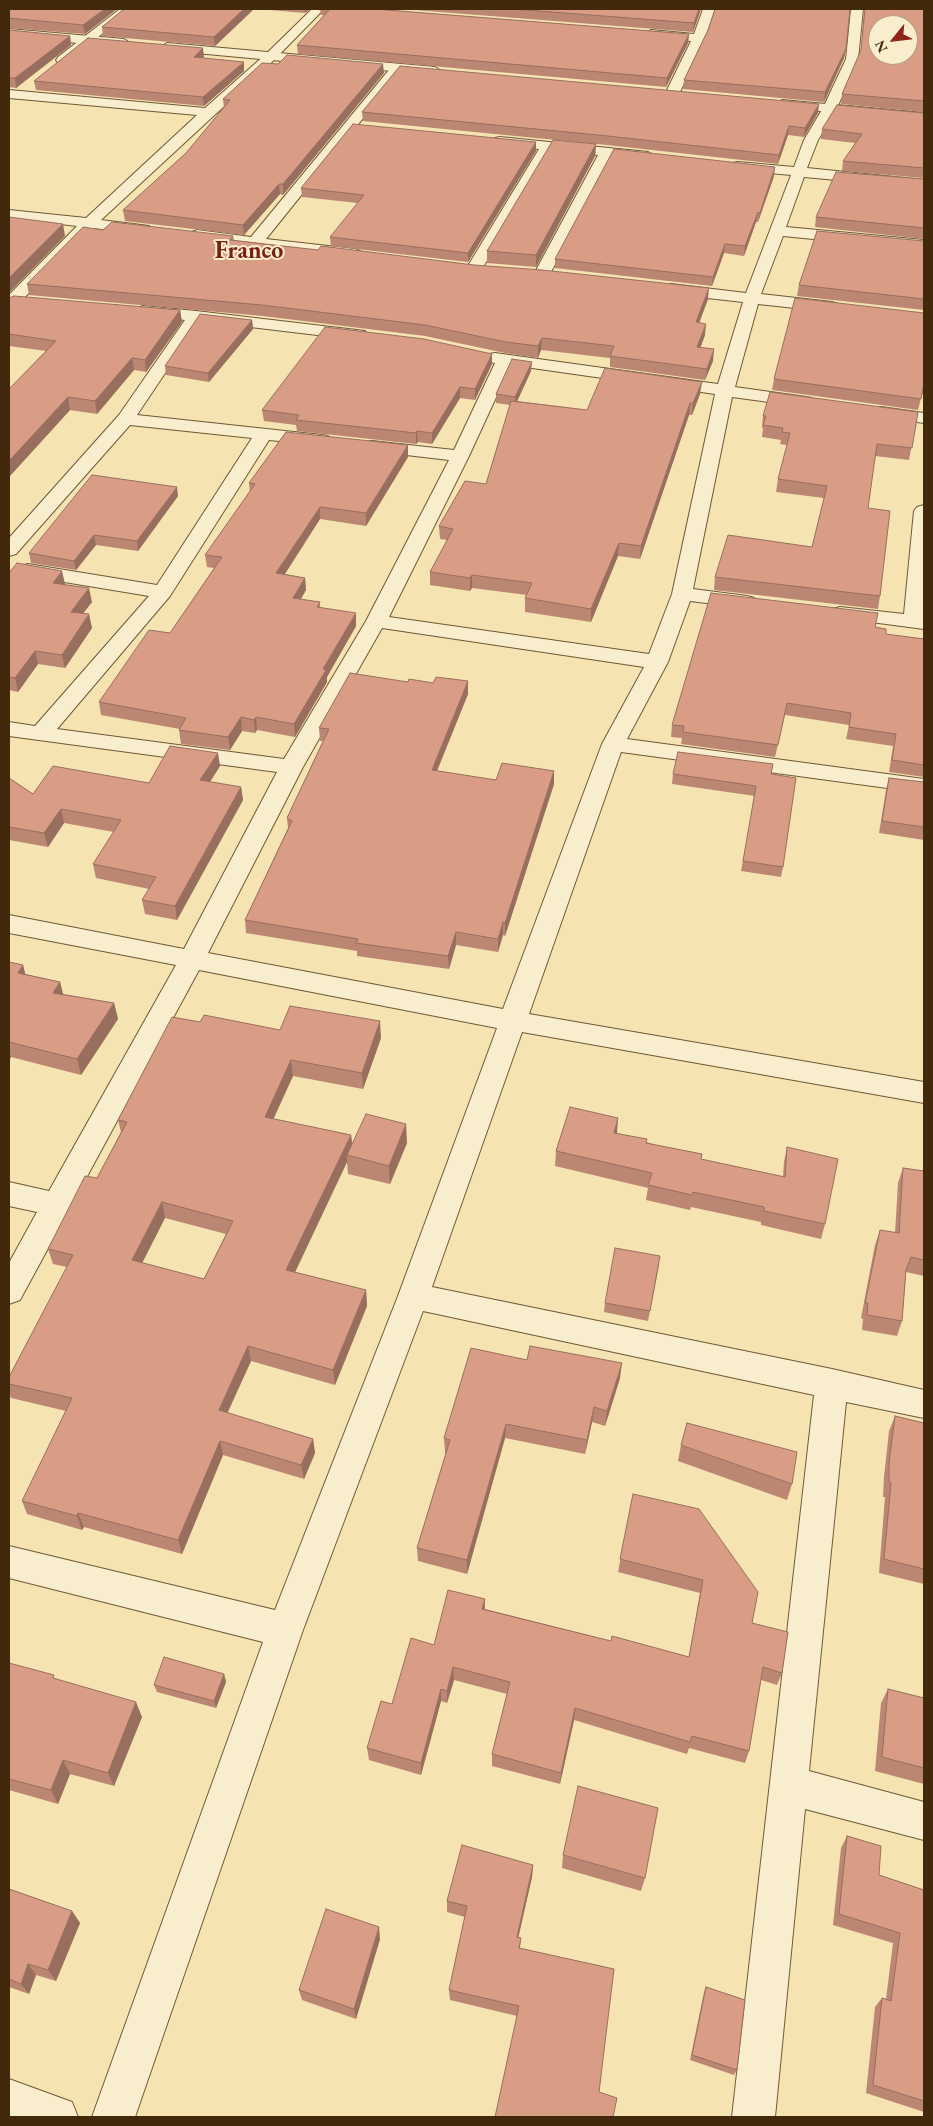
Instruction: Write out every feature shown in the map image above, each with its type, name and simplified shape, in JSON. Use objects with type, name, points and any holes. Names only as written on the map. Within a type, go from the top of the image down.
[{"type":"street","points":[[49,70],[126,9]]},
{"type":"street","points":[[10,302],[89,223],[270,57],[318,9]]},
{"type":"street","points":[[691,95],[667,93],[699,38],[709,9]]},
{"type":"street","points":[[114,2117],[285,1630],[413,1296],[614,744],[657,662],[682,594],[725,390],[752,298],[811,140],[830,108],[852,59],[857,9]]},
{"type":"street","points":[[9,33],[136,44]]},
{"type":"street","points":[[639,33],[699,38]]},
{"type":"street","points":[[155,46],[446,72]]},
{"type":"street","points":[[256,242],[397,68]]},
{"type":"street","points":[[13,94],[33,82]]},
{"type":"street","points":[[13,94],[208,112]]},
{"type":"street","points":[[774,103],[924,117]]},
{"type":"street","points":[[349,126],[369,128]]},
{"type":"street","points":[[488,139],[665,158]]},
{"type":"street","points":[[474,269],[548,145]]},
{"type":"street","points":[[542,274],[607,151]]},
{"type":"street","points":[[722,164],[924,184]]},
{"type":"street","points":[[9,214],[158,231]]},
{"type":"street","points":[[776,231],[924,245]]},
{"type":"street","points":[[177,233],[370,256]]},
{"type":"street","points":[[455,267],[494,271]]},
{"type":"street","points":[[523,273],[562,276]]},
{"type":"street","points":[[657,287],[848,308]]},
{"type":"street","points":[[10,302],[32,303]]},
{"type":"street","points":[[128,310],[196,316],[377,338]]},
{"type":"street","points":[[9,550],[125,419],[196,316]]},
{"type":"street","points":[[478,354],[504,360],[820,404]]},
{"type":"street","points":[[9,1291],[192,959],[291,767],[376,621],[460,456],[504,360]]},
{"type":"street","points":[[868,410],[924,418]]},
{"type":"street","points":[[125,419],[460,456]]},
{"type":"street","points":[[40,734],[163,592],[264,434]]},
{"type":"street","points":[[818,610],[919,622],[924,511]]},
{"type":"street","points":[[9,568],[163,592]]},
{"type":"street","points":[[682,594],[769,605]]},
{"type":"street","points":[[376,621],[657,662]]},
{"type":"street","points":[[9,728],[40,734],[291,767]]},
{"type":"street","points":[[614,744],[924,786]]},
{"type":"street","points":[[9,924],[513,1021],[924,1093]]},
{"type":"street","points":[[9,1194],[56,1204]]},
{"type":"street","points":[[413,1296],[832,1383],[924,1404]]},
{"type":"street","points":[[753,2117],[832,1383]]},
{"type":"street","points":[[9,1562],[285,1630]]},
{"type":"street","points":[[788,1786],[924,1820]]},
{"type":"street","points":[[9,2100],[57,2117]]},
{"type":"building","points":[[9,9],[105,9],[83,25],[9,18]]},
{"type":"building","points":[[124,9],[244,9],[214,37],[102,27]]},
{"type":"building","points":[[330,9],[375,9],[689,34],[667,78],[297,45]]},
{"type":"building","points":[[513,9],[699,9],[694,23]]},
{"type":"building","points":[[715,9],[850,9],[846,49],[825,92],[684,80],[708,30]]},
{"type":"building","points":[[865,9],[924,9],[924,101],[842,94],[861,50]]},
{"type":"building","points":[[9,30],[70,36],[15,78],[9,78]]},
{"type":"building","points":[[88,38],[203,48],[194,57],[244,62],[203,97],[34,81]]},
{"type":"building","points":[[287,55],[383,64],[283,184],[279,184],[243,225],[123,210],[186,153],[230,100],[223,99],[262,63],[278,64]]},
{"type":"building","points":[[400,66],[819,104],[805,128],[789,126],[779,155],[362,112]]},
{"type":"building","points":[[837,105],[924,113],[924,168],[843,161],[862,134],[822,129]]},
{"type":"building","points":[[353,124],[536,142],[468,253],[330,237],[364,195],[301,188]]},
{"type":"building","points":[[553,140],[596,144],[536,255],[487,251]]},
{"type":"building","points":[[614,149],[775,167],[760,213],[758,212],[745,246],[725,244],[713,277],[555,259]]},
{"type":"building","points":[[836,172],[924,179],[924,228],[816,217]]},
{"type":"building","points":[[9,217],[63,224],[9,278]]},
{"type":"building","points":[[112,222],[233,236],[230,240],[318,250],[321,246],[474,265],[542,270],[709,288],[696,322],[706,324],[697,347],[714,349],[707,369],[610,356],[614,346],[542,338],[538,346],[506,342],[425,325],[262,305],[27,284],[83,227],[103,230]]},
{"type":"building","points":[[817,231],[924,241],[924,299],[799,285]]},
{"type":"building","points":[[14,296],[180,310],[145,360],[132,358],[95,401],[68,397],[9,461],[9,389],[56,341],[9,334],[9,298]]},
{"type":"building","points":[[795,298],[924,313],[924,383],[921,399],[774,379]]},
{"type":"building","points":[[200,314],[252,320],[208,373],[165,366]]},
{"type":"building","points":[[325,327],[424,339],[492,354],[475,389],[460,387],[432,433],[417,431],[416,433],[296,420],[299,415],[262,410]]},
{"type":"building","points":[[512,359],[532,362],[515,397],[496,394]]},
{"type":"building","points":[[605,368],[702,382],[693,403],[690,403],[641,546],[619,543],[591,609],[525,598],[532,583],[472,575],[470,578],[430,572],[453,529],[439,526],[465,481],[486,484],[511,401],[587,410]]},
{"type":"building","points":[[770,392],[918,412],[912,448],[877,444],[868,508],[890,511],[880,596],[715,577],[728,535],[812,547],[827,486],[778,479],[790,433],[782,432],[783,428],[763,425],[766,416],[763,416]]},
{"type":"building","points":[[286,432],[408,445],[366,513],[320,507],[276,573],[305,578],[293,598],[320,602],[317,607],[356,613],[323,669],[326,670],[294,724],[256,717],[254,720],[241,717],[228,737],[179,730],[186,718],[99,702],[149,630],[170,633],[222,557],[205,555],[255,484],[249,483]]},
{"type":"building","points":[[92,475],[177,487],[137,541],[94,535],[74,561],[29,553]]},
{"type":"building","points":[[17,563],[62,571],[53,583],[89,588],[71,612],[89,614],[62,655],[35,651],[15,678],[9,677],[9,573]]},
{"type":"building","points":[[711,593],[878,613],[875,627],[886,629],[886,634],[924,639],[924,765],[892,760],[896,734],[849,727],[851,713],[787,703],[778,745],[683,732],[684,726],[672,725]]},
{"type":"building","points":[[350,673],[408,682],[409,679],[433,683],[436,677],[468,681],[432,770],[496,780],[502,763],[554,771],[505,923],[503,922],[498,939],[456,932],[448,956],[356,943],[358,939],[245,920],[292,821],[287,818],[329,729],[319,728]]},
{"type":"building","points":[[170,746],[218,753],[200,780],[241,787],[175,906],[142,900],[156,877],[93,864],[121,820],[61,809],[44,833],[9,827],[9,778],[33,794],[53,766],[149,783]]},
{"type":"building","points":[[678,752],[773,764],[771,774],[796,778],[783,867],[743,861],[756,786],[673,774]]},
{"type":"building","points":[[889,778],[924,782],[924,827],[882,821]]},
{"type":"building","points":[[9,962],[23,965],[18,973],[60,982],[53,993],[114,1003],[77,1059],[9,1042]]},
{"type":"building","points":[[290,1006],[380,1021],[362,1073],[291,1060],[265,1117],[351,1135],[286,1270],[366,1290],[333,1370],[248,1346],[219,1410],[313,1439],[301,1465],[220,1441],[178,1540],[78,1513],[77,1516],[22,1501],[72,1398],[9,1384],[9,1377],[73,1255],[48,1249],[85,1176],[97,1178],[127,1122],[118,1120],[172,1017],[200,1022],[204,1015],[280,1030]],"holes":[[[162,1202],[233,1221],[204,1279],[132,1260]]]},
{"type":"building","points":[[570,1107],[618,1118],[614,1133],[647,1139],[646,1143],[702,1154],[701,1159],[785,1177],[787,1147],[838,1159],[825,1224],[764,1211],[764,1207],[693,1192],[692,1195],[648,1185],[652,1173],[556,1151]]},
{"type":"building","points":[[366,1114],[406,1124],[389,1166],[347,1155]]},
{"type":"building","points":[[903,1168],[924,1171],[924,1260],[911,1257],[906,1270],[902,1321],[867,1315],[868,1303],[865,1303],[880,1230],[899,1233]]},
{"type":"building","points":[[615,1248],[660,1256],[650,1311],[605,1303]]},
{"type":"building","points":[[530,1346],[622,1363],[607,1411],[594,1407],[587,1440],[506,1424],[467,1560],[417,1548],[450,1440],[444,1438],[471,1348],[527,1360]]},
{"type":"building","points":[[895,1416],[924,1423],[924,1569],[884,1559],[891,1483],[889,1482],[889,1463]]},
{"type":"building","points":[[687,1423],[797,1452],[792,1484],[681,1445]]},
{"type":"building","points":[[633,1494],[699,1509],[758,1592],[752,1623],[788,1632],[782,1673],[763,1667],[749,1751],[692,1736],[690,1742],[575,1708],[561,1773],[492,1754],[510,1682],[453,1667],[447,1691],[441,1689],[421,1763],[367,1748],[381,1701],[392,1704],[411,1638],[434,1645],[448,1590],[485,1599],[482,1609],[611,1641],[612,1636],[689,1657],[703,1580],[620,1559]]},
{"type":"building","points":[[164,1657],[224,1674],[214,1701],[154,1685]]},
{"type":"building","points":[[9,1663],[54,1675],[53,1678],[136,1702],[108,1773],[63,1760],[51,1790],[9,1779]]},
{"type":"building","points":[[888,1689],[924,1698],[924,1768],[882,1757]]},
{"type":"building","points":[[578,1786],[658,1808],[645,1878],[563,1855]]},
{"type":"building","points":[[847,1836],[881,1846],[879,1875],[924,1890],[924,2101],[873,2085],[882,1998],[891,2001],[900,1933],[839,1914]]},
{"type":"building","points":[[462,1845],[533,1865],[517,1937],[521,1938],[519,1948],[614,1969],[599,2092],[617,2098],[613,2117],[495,2117],[519,2006],[449,1990],[467,1906],[447,1901]]},
{"type":"building","points":[[9,1889],[72,1911],[48,1970],[28,1964],[21,1984],[9,1979]]},
{"type":"building","points":[[326,1909],[379,1927],[354,2009],[299,1990]]},
{"type":"building","points":[[706,1987],[745,2000],[737,2070],[692,2055]]},
{"type":"district","name":"Franco","points":[[249,251]]}]
